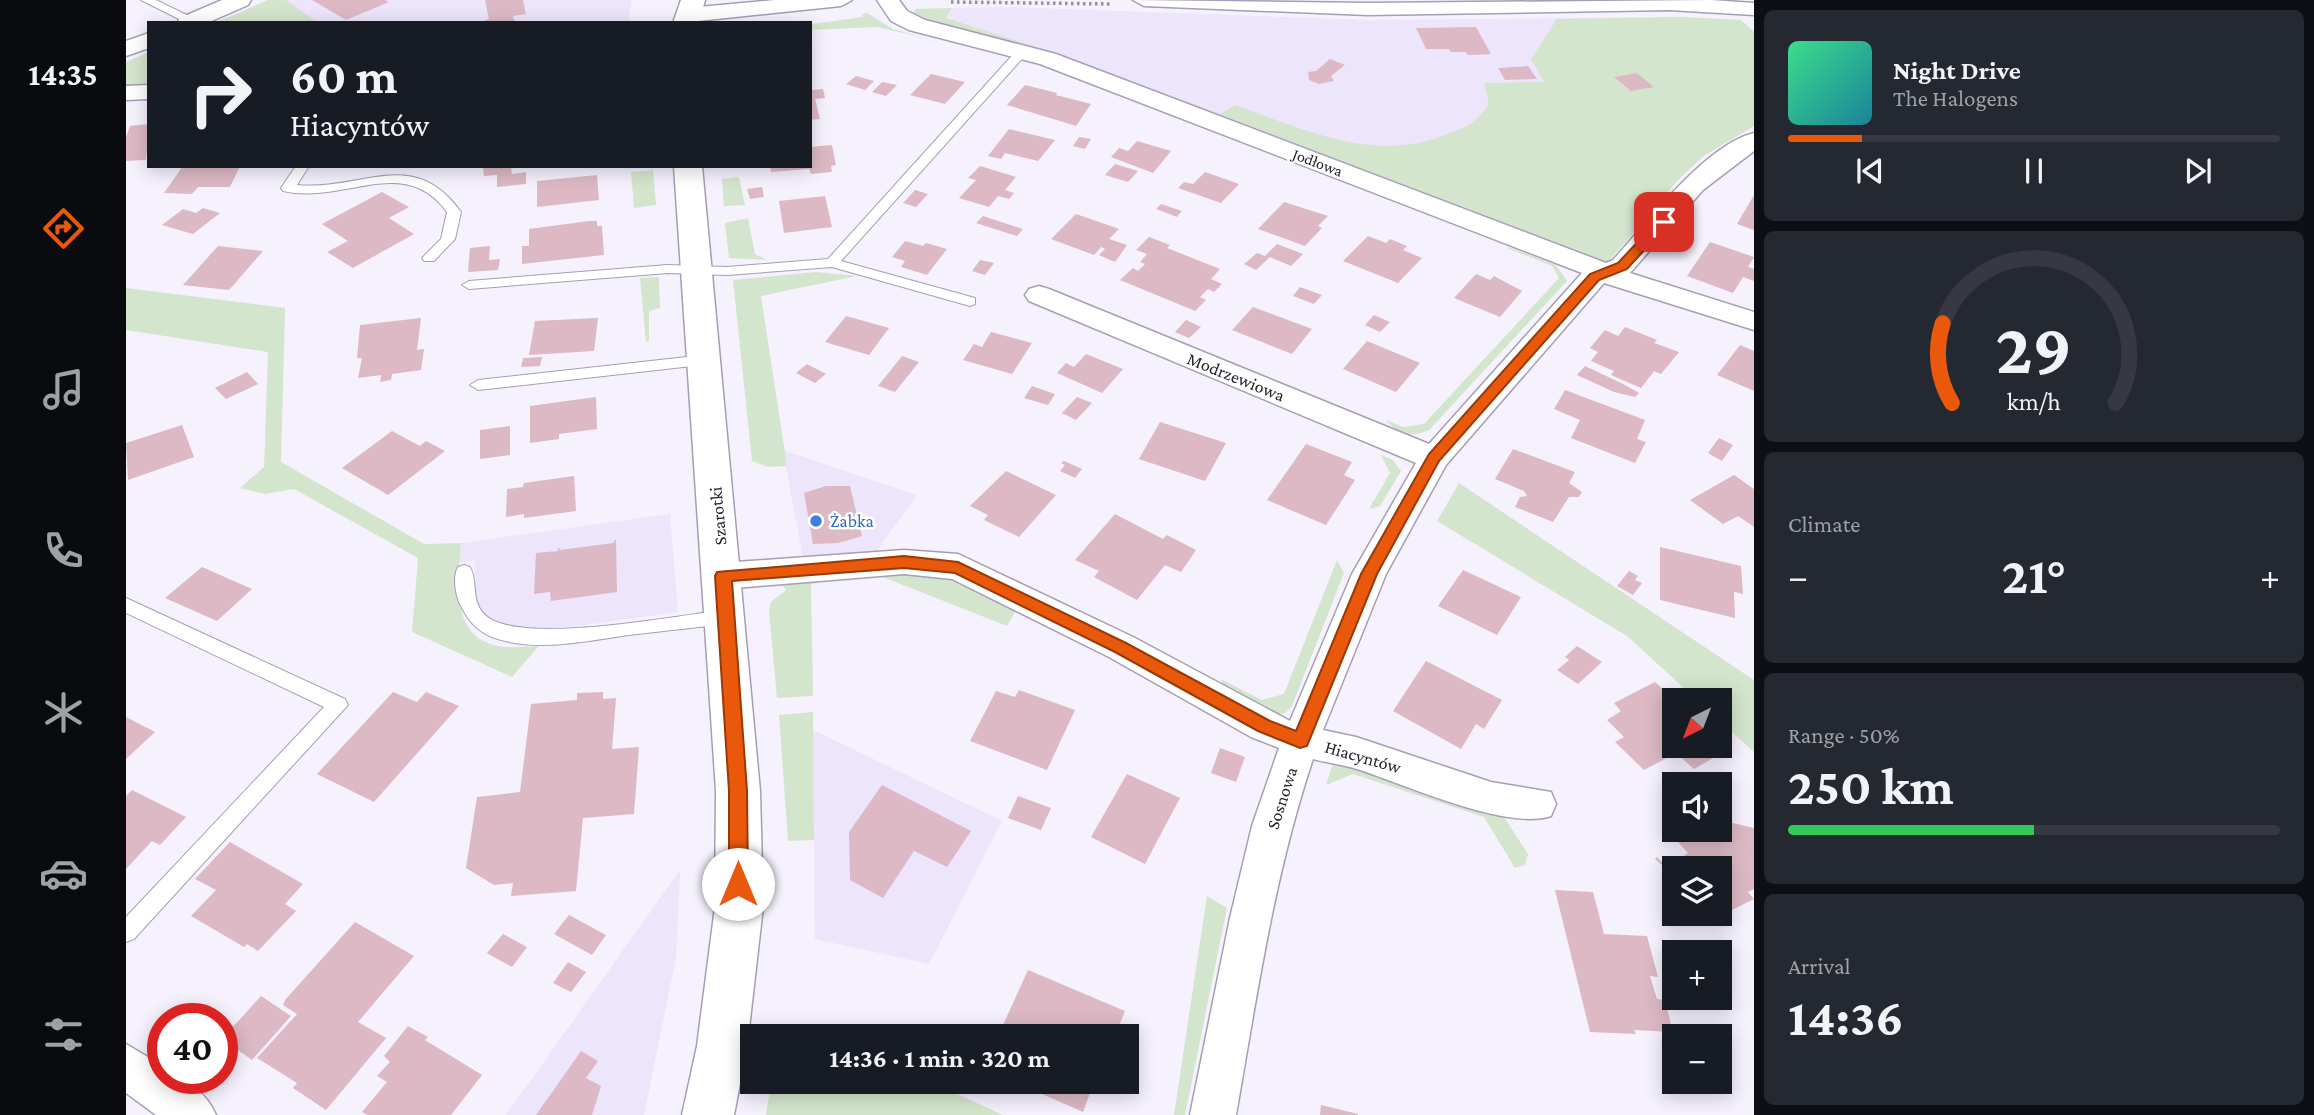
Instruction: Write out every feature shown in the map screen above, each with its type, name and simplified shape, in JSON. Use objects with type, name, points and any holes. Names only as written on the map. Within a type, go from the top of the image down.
[{"type":"street","points":[[193,21],[240,0]]},
{"type":"street","points":[[689,12],[841,0]]},
{"type":"street","name":"Jodłowa","points":[[888,0],[899,16],[917,25],[1023,51],[1606,273],[1672,297],[1754,321]]},
{"type":"street","points":[[1144,0],[1368,9],[1519,4],[1669,4],[1754,9]]},
{"type":"street","points":[[126,49],[147,41]]},
{"type":"street","points":[[126,93],[147,92]]},
{"type":"street","name":"Sosnowa","points":[[1213,1115],[1253,905],[1271,826],[1300,741],[1369,574],[1434,458],[1594,277],[1623,266],[1694,185],[1754,140]]},
{"type":"street","name":"Szarotki","points":[[688,168],[723,576],[738,791],[738,907],[724,1033],[708,1115]]},
{"type":"street","name":"Modrzewiowa","points":[[1039,295],[1434,458]]},
{"type":"street","name":"Hiacyntów","points":[[723,576],[904,562],[958,568],[1121,647],[1264,726],[1300,741],[1356,752],[1491,798],[1537,804]]},
{"type":"street","points":[[126,1066],[193,1115]]},
{"type":"lane","points":[[147,0],[189,21]]},
{"type":"lane","points":[[832,263],[1023,51]]},
{"type":"lane","points":[[302,168],[288,188],[325,190],[401,178],[428,184],[438,191],[454,212],[453,229],[446,244],[429,258]]},
{"type":"lane","points":[[469,285],[668,269],[697,271],[832,263],[970,301]]},
{"type":"lane","points":[[478,385],[705,360]]},
{"type":"lane","points":[[464,572],[463,590],[478,620],[488,628],[514,636],[542,638],[725,617]]},
{"type":"lane","points":[[126,605],[338,705],[126,932]]},
{"type":"shaded area","points":[[286,0],[632,0],[628,21],[315,21]]},
{"type":"shaded area","points":[[1007,7],[1370,20],[1679,17],[1741,20],[1754,32],[1754,126],[1705,155],[1679,179],[1501,220],[1056,53],[946,18],[952,8]]},
{"type":"shaded area","points":[[783,450],[917,495],[873,556],[803,558]]},
{"type":"shaded area","points":[[670,514],[678,612],[563,628],[532,630],[510,626],[485,614],[477,603],[473,588],[475,561],[460,562],[461,543]]},
{"type":"shaded area","points":[[813,730],[1002,821],[929,964],[815,939]]},
{"type":"shaded area","points":[[680,870],[676,958],[644,1115],[506,1115]]},
{"type":"green space","points":[[268,0],[286,0],[315,21],[220,21]]},
{"type":"green space","points":[[952,8],[946,18],[1056,53],[1220,114],[1235,105],[1337,139],[1389,146],[1442,136],[1469,124],[1479,117],[1489,104],[1484,83],[1544,82],[1531,59],[1557,19],[1679,17],[1741,20],[1754,32],[1754,126],[1705,155],[1679,179],[1610,260],[1604,262],[939,26],[914,13],[915,9]]},
{"type":"green space","points":[[867,13],[893,29],[925,38],[877,27],[812,30],[812,24],[863,17],[862,14]]},
{"type":"green space","points":[[147,53],[147,85],[126,87],[126,62]]},
{"type":"green space","points":[[653,170],[656,205],[634,208],[631,172]]},
{"type":"green space","points":[[739,177],[745,205],[724,206],[722,179]]},
{"type":"green space","points":[[748,218],[755,254],[767,260],[729,258],[725,223]]},
{"type":"green space","points":[[1507,248],[1556,265],[1567,281],[1429,430],[1410,435],[1400,432],[1386,420],[1403,427],[1424,424],[1559,278],[1552,266]]},
{"type":"green space","points":[[816,272],[857,276],[761,296],[787,466],[768,467],[752,461],[733,280]]},
{"type":"green space","points":[[659,277],[660,308],[649,311],[649,340],[646,342],[640,278]]},
{"type":"green space","points":[[126,288],[285,308],[281,462],[424,544],[461,543],[460,603],[463,617],[470,629],[480,639],[494,645],[539,646],[512,677],[412,632],[418,558],[294,489],[265,494],[240,488],[264,467],[268,352],[126,330]]},
{"type":"green space","points":[[1381,455],[1393,460],[1401,471],[1380,506],[1369,509],[1390,473]]},
{"type":"green space","points":[[1459,483],[1754,680],[1754,752],[1732,732],[1732,688],[1684,688],[1627,636],[1437,521]]},
{"type":"green space","points":[[1337,560],[1344,573],[1292,706],[1285,713],[1276,715],[1222,689],[1221,679],[1262,700],[1284,694]]},
{"type":"green space","points":[[888,570],[949,578],[1006,598],[1114,654],[1113,658],[1017,608],[1007,626],[870,572],[811,584],[813,696],[777,698],[769,611],[771,602],[786,590],[781,583],[791,579]]},
{"type":"green space","points":[[813,712],[814,840],[788,841],[779,715]]},
{"type":"green space","points":[[1341,761],[1496,811],[1504,817],[1528,854],[1525,865],[1515,868],[1484,817],[1353,774],[1326,785],[1332,766]]},
{"type":"green space","points":[[1207,896],[1227,908],[1185,1115],[1174,1115]]},
{"type":"green space","points":[[769,1094],[957,1094],[1003,1115],[766,1115]]},
{"type":"building","points":[[312,0],[385,0],[389,2],[346,20]]},
{"type":"building","points":[[485,0],[523,0],[526,14],[513,16],[514,21],[483,21],[489,19]]},
{"type":"building","points":[[1476,27],[1491,54],[1468,55],[1466,52],[1451,52],[1449,49],[1426,49],[1416,28]]},
{"type":"building","points":[[1330,59],[1345,65],[1331,76],[1334,81],[1319,84],[1309,80],[1308,72],[1316,71]]},
{"type":"building","points":[[1528,66],[1537,79],[1505,80],[1498,68]]},
{"type":"building","points":[[1637,73],[1654,87],[1631,91],[1614,77]]},
{"type":"building","points":[[931,74],[965,82],[945,104],[910,95]]},
{"type":"building","points":[[856,76],[874,81],[865,90],[846,84]]},
{"type":"building","points":[[882,82],[897,85],[886,96],[872,92]]},
{"type":"building","points":[[1025,85],[1091,104],[1076,126],[1007,105]]},
{"type":"building","points":[[823,89],[825,98],[815,99],[820,119],[812,120],[812,90]]},
{"type":"building","points":[[147,124],[146,160],[126,161],[126,137],[130,126]]},
{"type":"building","points":[[1009,129],[1055,140],[1038,161],[1005,153],[1001,159],[988,156]]},
{"type":"building","points":[[1079,137],[1091,139],[1085,149],[1073,146]]},
{"type":"building","points":[[1137,141],[1171,151],[1153,173],[1111,157],[1119,148],[1128,151]]},
{"type":"building","points":[[832,145],[836,165],[831,166],[832,172],[811,174],[809,169],[771,172],[770,168],[812,168],[812,147]]},
{"type":"building","points":[[1115,164],[1138,171],[1128,182],[1105,175]]},
{"type":"building","points":[[980,166],[1016,177],[1005,190],[1014,193],[1009,199],[998,196],[989,207],[959,198],[976,180],[968,178]]},
{"type":"building","points":[[182,168],[239,168],[230,187],[198,187],[192,194],[164,193]]},
{"type":"building","points":[[483,168],[511,168],[512,174],[526,172],[526,184],[497,187],[497,175],[484,176]]},
{"type":"building","points":[[1205,172],[1239,184],[1221,203],[1178,188],[1184,182],[1193,184]]},
{"type":"building","points":[[597,175],[599,200],[537,207],[537,181]]},
{"type":"building","points":[[762,187],[764,197],[750,199],[747,189]]},
{"type":"building","points":[[915,190],[928,194],[916,207],[903,203]]},
{"type":"building","points":[[382,192],[409,207],[389,218],[414,234],[353,268],[327,252],[348,241],[322,224]]},
{"type":"building","points":[[1754,195],[1754,230],[1737,224]]},
{"type":"building","points":[[825,196],[832,227],[784,233],[779,201]]},
{"type":"building","points":[[1284,202],[1328,216],[1318,226],[1322,228],[1305,246],[1258,229]]},
{"type":"building","points":[[1161,204],[1182,211],[1177,217],[1156,209]]},
{"type":"building","points":[[203,208],[220,213],[193,234],[162,225],[183,209],[196,213]]},
{"type":"building","points":[[1076,214],[1119,229],[1109,239],[1127,245],[1115,262],[1099,255],[1105,249],[1101,247],[1094,255],[1051,239]]},
{"type":"building","points":[[983,216],[1023,229],[1017,236],[976,223]]},
{"type":"building","points":[[597,221],[597,226],[602,226],[604,255],[522,264],[522,246],[529,246],[529,229]]},
{"type":"building","points":[[1368,236],[1386,243],[1390,239],[1407,246],[1403,250],[1422,258],[1398,283],[1343,261]]},
{"type":"building","points":[[1149,237],[1170,245],[1167,248],[1220,269],[1211,279],[1222,284],[1214,292],[1208,289],[1200,297],[1206,300],[1195,311],[1120,280],[1133,268],[1138,271],[1145,264],[1140,262],[1147,254],[1136,250]]},
{"type":"building","points":[[905,241],[947,249],[927,275],[901,267],[905,261],[892,257]]},
{"type":"building","points":[[1710,242],[1754,257],[1748,267],[1754,269],[1754,281],[1743,277],[1733,293],[1687,276]]},
{"type":"building","points":[[1277,244],[1303,254],[1291,266],[1270,257],[1256,270],[1244,264],[1257,253],[1265,256]]},
{"type":"building","points":[[218,246],[263,251],[229,290],[183,285]]},
{"type":"building","points":[[490,246],[489,260],[500,259],[498,270],[468,272],[470,248]]},
{"type":"building","points":[[980,260],[994,263],[985,275],[972,271]]},
{"type":"building","points":[[1476,274],[1490,280],[1494,276],[1522,291],[1500,317],[1454,298]]},
{"type":"building","points":[[1300,287],[1322,295],[1314,304],[1293,296]]},
{"type":"building","points":[[1253,307],[1312,329],[1292,354],[1232,330]]},
{"type":"building","points":[[1374,315],[1390,322],[1380,332],[1365,325]]},
{"type":"building","points":[[846,316],[889,328],[869,355],[825,342]]},
{"type":"building","points":[[421,318],[417,350],[424,349],[421,370],[392,374],[391,380],[380,382],[381,375],[358,378],[362,358],[357,358],[360,325]]},
{"type":"building","points":[[598,318],[594,351],[529,355],[535,321]]},
{"type":"building","points":[[1186,320],[1201,327],[1189,338],[1175,332]]},
{"type":"building","points":[[1625,327],[1657,340],[1654,343],[1679,352],[1661,374],[1654,371],[1641,388],[1611,375],[1614,371],[1591,361],[1598,352],[1590,348],[1605,330],[1618,336]]},
{"type":"building","points":[[991,332],[1032,343],[1012,374],[963,360],[974,344],[982,347]]},
{"type":"building","points":[[1367,341],[1420,363],[1396,392],[1343,369]]},
{"type":"building","points":[[1740,345],[1754,351],[1754,391],[1717,375]]},
{"type":"building","points":[[1086,354],[1123,369],[1102,393],[1057,373],[1066,363],[1074,367]]},
{"type":"building","points":[[902,356],[919,362],[895,392],[878,386]]},
{"type":"building","points":[[542,357],[540,366],[521,367],[523,358]]},
{"type":"building","points":[[807,364],[826,374],[815,383],[796,373]]},
{"type":"building","points":[[1585,366],[1639,393],[1635,397],[1614,392],[1577,375]]},
{"type":"building","points":[[247,372],[258,384],[226,399],[215,388]]},
{"type":"building","points":[[1032,386],[1055,394],[1048,405],[1024,398]]},
{"type":"building","points":[[1565,390],[1645,420],[1637,439],[1646,442],[1635,463],[1571,438],[1580,420],[1554,409]]},
{"type":"building","points":[[596,397],[597,429],[559,434],[559,439],[530,443],[530,406]]},
{"type":"building","points":[[1077,397],[1092,403],[1076,420],[1062,413]]},
{"type":"building","points":[[1160,422],[1226,443],[1205,481],[1139,459]]},
{"type":"building","points":[[182,425],[194,457],[128,480],[126,443]]},
{"type":"building","points":[[510,426],[510,455],[480,459],[480,430]]},
{"type":"building","points":[[392,431],[420,446],[426,441],[445,451],[388,495],[342,468]]},
{"type":"building","points":[[1719,438],[1733,445],[1722,461],[1708,453]]},
{"type":"building","points":[[1306,444],[1352,462],[1344,475],[1355,480],[1326,525],[1267,500]]},
{"type":"building","points":[[1513,449],[1575,472],[1569,483],[1582,492],[1579,497],[1569,497],[1553,522],[1515,507],[1520,497],[1527,496],[1524,491],[1495,479]]},
{"type":"building","points":[[1064,461],[1082,469],[1075,478],[1060,471],[1065,465],[1061,463]]},
{"type":"building","points":[[1006,471],[1056,495],[1019,537],[984,520],[988,515],[970,506]]},
{"type":"building","points":[[1734,475],[1754,489],[1754,527],[1738,516],[1723,524],[1690,500]]},
{"type":"building","points":[[574,476],[576,511],[524,518],[524,514],[506,517],[507,489],[523,487],[524,483]]},
{"type":"building","points":[[826,486],[850,486],[862,536],[838,543],[813,544],[804,493]]},
{"type":"building","points":[[1115,514],[1163,539],[1167,535],[1196,550],[1181,572],[1165,565],[1137,600],[1094,577],[1099,571],[1075,560]]},
{"type":"building","points":[[616,539],[617,592],[551,601],[550,592],[534,594],[536,553],[558,551],[558,547],[560,550],[613,543]]},
{"type":"building","points":[[1660,547],[1741,566],[1743,594],[1734,592],[1735,618],[1660,600]]},
{"type":"building","points":[[202,567],[252,589],[217,621],[165,598]]},
{"type":"building","points":[[1463,570],[1521,597],[1497,635],[1438,606]]},
{"type":"building","points":[[1629,571],[1638,576],[1635,580],[1642,583],[1633,595],[1617,586]]},
{"type":"building","points":[[1577,646],[1602,662],[1578,684],[1557,670],[1569,660],[1565,657]]},
{"type":"building","points":[[1426,661],[1502,700],[1484,729],[1476,724],[1461,749],[1393,711]]},
{"type":"building","points":[[1655,682],[1662,688],[1662,758],[1667,758],[1644,770],[1615,742],[1624,737],[1607,720],[1621,711],[1614,703]]},
{"type":"building","points":[[1019,690],[1075,710],[1047,770],[970,741],[996,691],[1015,697]]},
{"type":"building","points":[[393,692],[417,702],[426,692],[459,706],[374,802],[317,774]]},
{"type":"building","points":[[603,692],[603,699],[616,698],[612,749],[639,747],[634,814],[583,818],[576,891],[511,896],[513,883],[494,885],[466,868],[477,797],[520,792],[531,704],[577,700],[577,693]]},
{"type":"building","points":[[126,717],[155,732],[126,759]]},
{"type":"building","points":[[1220,748],[1245,757],[1236,782],[1211,773]]},
{"type":"building","points":[[1682,758],[1713,758],[1694,769]]},
{"type":"building","points":[[1127,774],[1180,798],[1145,864],[1091,837]]},
{"type":"building","points":[[882,785],[971,831],[947,867],[914,851],[883,898],[850,880],[849,832]]},
{"type":"building","points":[[132,790],[186,817],[160,845],[152,841],[126,869],[126,796]]},
{"type":"building","points":[[1018,796],[1051,808],[1041,830],[1008,818]]},
{"type":"building","points":[[1732,823],[1754,828],[1754,889],[1748,892],[1754,899],[1732,910],[1732,856],[1684,856],[1688,853],[1678,842],[1732,842]]},
{"type":"building","points":[[230,842],[303,884],[285,904],[296,911],[258,951],[247,944],[244,947],[191,916],[216,890],[195,879]]},
{"type":"building","points":[[1555,890],[1593,892],[1604,934],[1647,936],[1658,977],[1650,976],[1657,999],[1662,1000],[1662,1010],[1668,1010],[1671,1024],[1662,1024],[1662,1031],[1634,1030],[1636,1034],[1590,1032]]},
{"type":"building","points":[[569,915],[606,935],[592,955],[554,934]]},
{"type":"building","points":[[355,922],[414,956],[358,1022],[386,1038],[326,1110],[293,1088],[297,1083],[257,1058],[297,1014],[283,1005],[285,1000]]},
{"type":"building","points":[[503,934],[527,947],[512,967],[487,953]]},
{"type":"building","points":[[568,962],[586,972],[571,992],[553,983]]},
{"type":"building","points":[[1028,970],[1125,1011],[1120,1024],[1003,1024]]},
{"type":"building","points":[[261,996],[291,1016],[252,1060],[238,1050],[238,1021]]},
{"type":"building","points":[[408,1026],[428,1037],[425,1040],[482,1075],[451,1115],[367,1115],[362,1112],[387,1082],[377,1076],[390,1062],[384,1056]]},
{"type":"building","points":[[581,1051],[598,1061],[586,1078],[601,1086],[592,1115],[536,1115]]},
{"type":"building","points":[[1042,1094],[1090,1094],[1083,1112]]},
{"type":"building","points":[[1321,1105],[1358,1114],[1358,1115],[1320,1115]]},
{"type":"place","name":"Żabka","points":[[816,521]]},
{"type":"route","points":[[738,884],[738,791],[723,576],[904,562],[958,568],[1121,647],[1264,726],[1300,741],[1369,574],[1434,458],[1594,277],[1623,266],[1664,222]]}]
